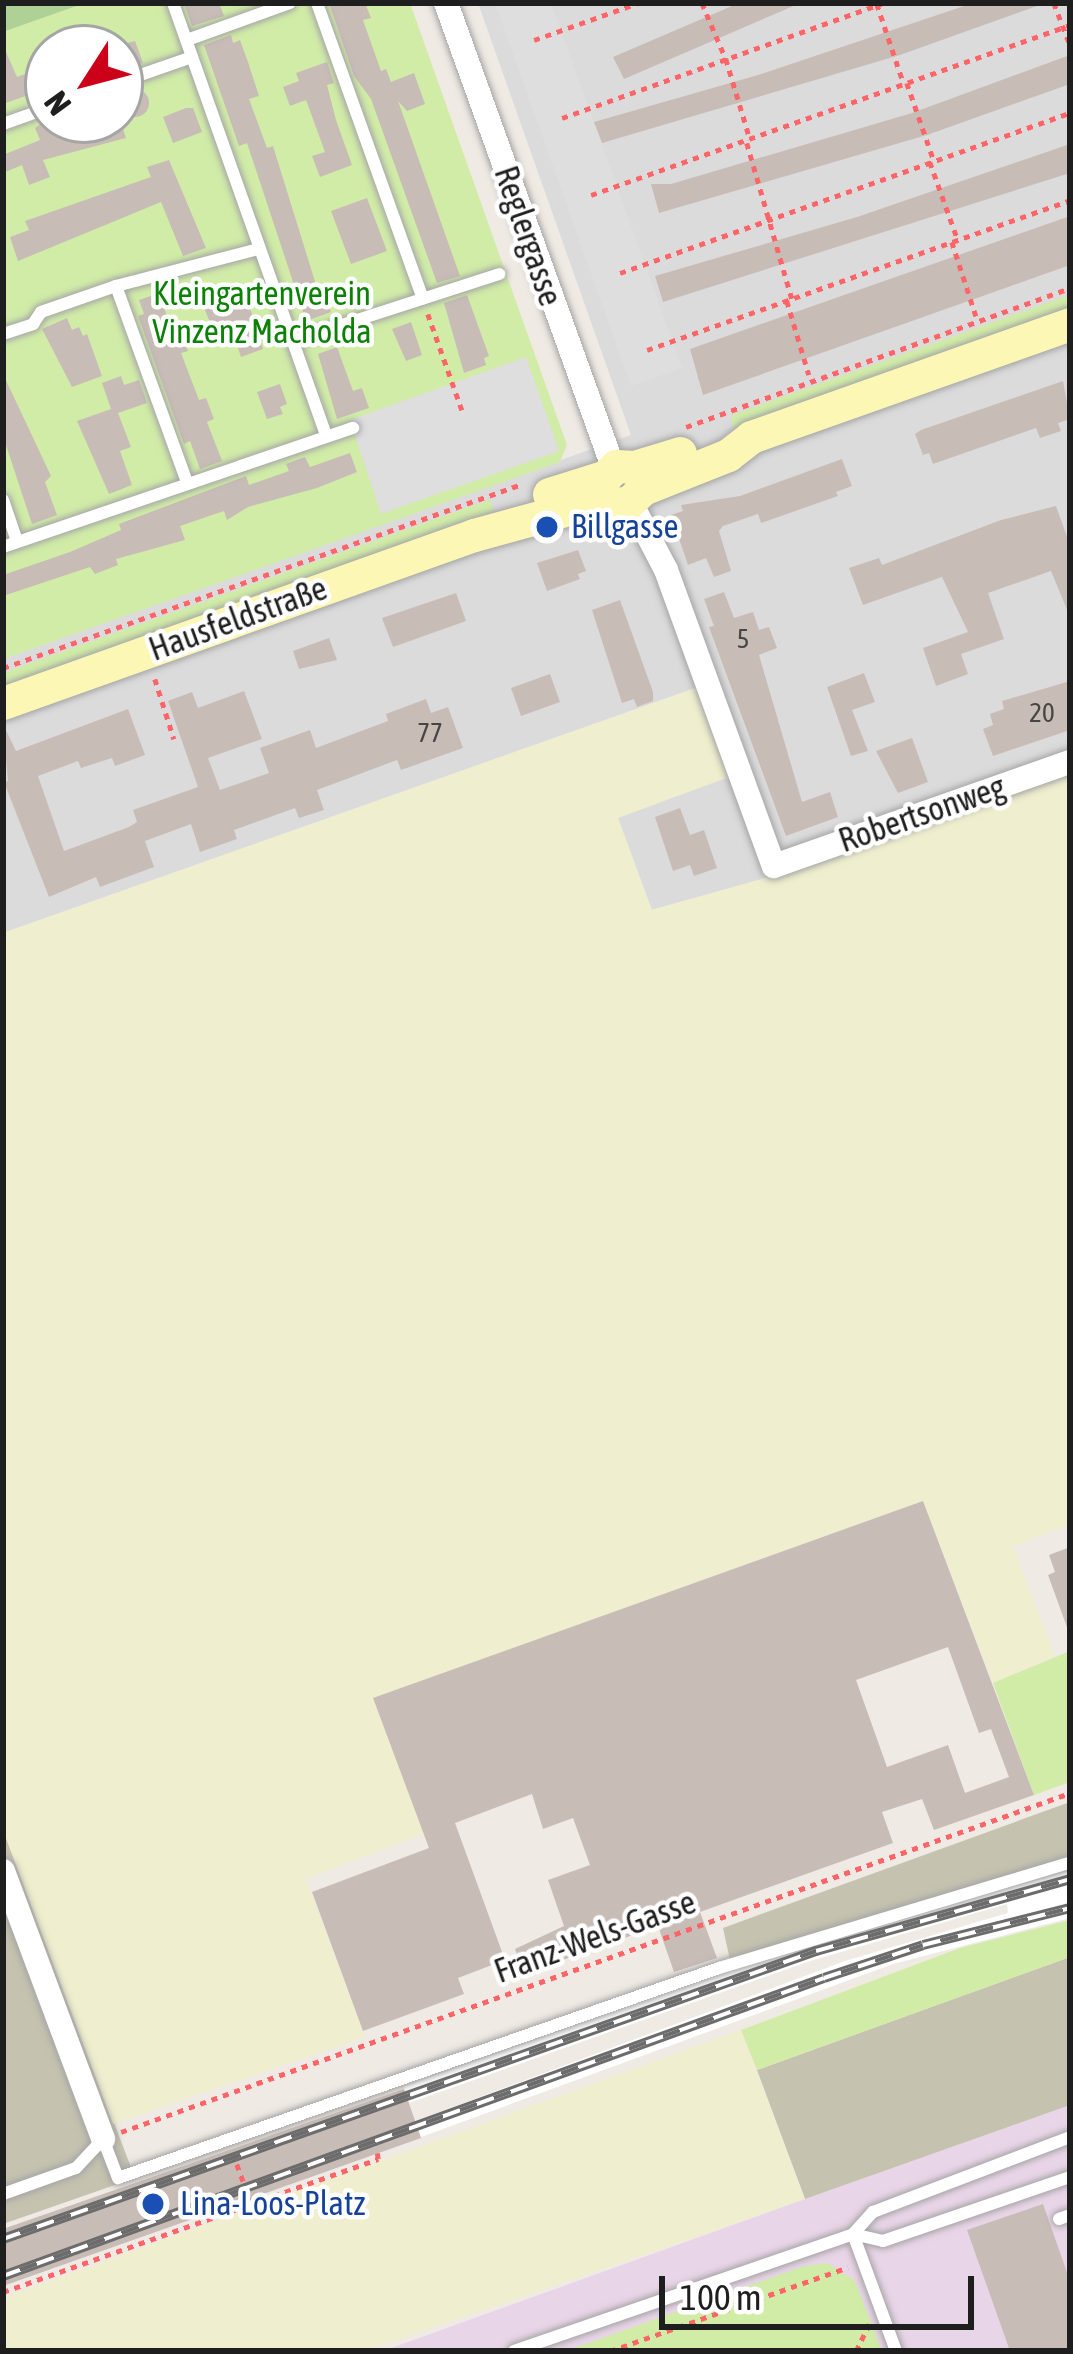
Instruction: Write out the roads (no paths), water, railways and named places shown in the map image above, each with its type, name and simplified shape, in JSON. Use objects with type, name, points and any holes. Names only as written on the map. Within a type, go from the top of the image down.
[{"type":"street","name":"Reglergasse","points":[[446,3],[623,484]]},
{"type":"street","name":"Hausfeldstraße","points":[[3,703],[623,484],[728,455],[751,437],[1070,324]]},
{"type":"street","name":"Robertsonweg","points":[[623,484],[666,570],[774,866],[1070,762]]},
{"type":"street","points":[[3,1871],[103,2139]]},
{"type":"lane","points":[[172,3],[326,434]]},
{"type":"lane","points":[[187,40],[290,3]]},
{"type":"lane","points":[[317,3],[423,299]]},
{"type":"lane","points":[[144,74],[193,57]]},
{"type":"lane","points":[[3,334],[33,324],[41,312],[116,286],[258,249]]},
{"type":"lane","points":[[292,341],[499,274]]},
{"type":"lane","points":[[116,286],[187,482]]},
{"type":"lane","points":[[3,500],[10,544],[353,428]]},
{"type":"lane","points":[[3,2194],[76,2168],[103,2139],[118,2178],[776,1949],[1070,1862]]},
{"type":"lane","points":[[514,2351],[853,2234],[873,2212],[1070,2137]]},
{"type":"lane","points":[[864,2262],[883,2241],[1070,2177]]},
{"type":"lane","points":[[853,2234],[883,2241]]},
{"type":"lane","points":[[853,2234],[896,2351]]},
{"type":"railway","points":[[3,2239],[816,1951],[1070,1879]]},
{"type":"railway","points":[[3,2276],[824,1978],[923,1945],[1070,1908]]},
{"type":"place","name":"Billgasse","points":[[547,527]]},
{"type":"place","name":"Lina-Loos-Platz","points":[[153,2204]]},
{"type":"park label","name":"Kleingartenverein Vinzenz Macholda","points":[[262,313]]}]
